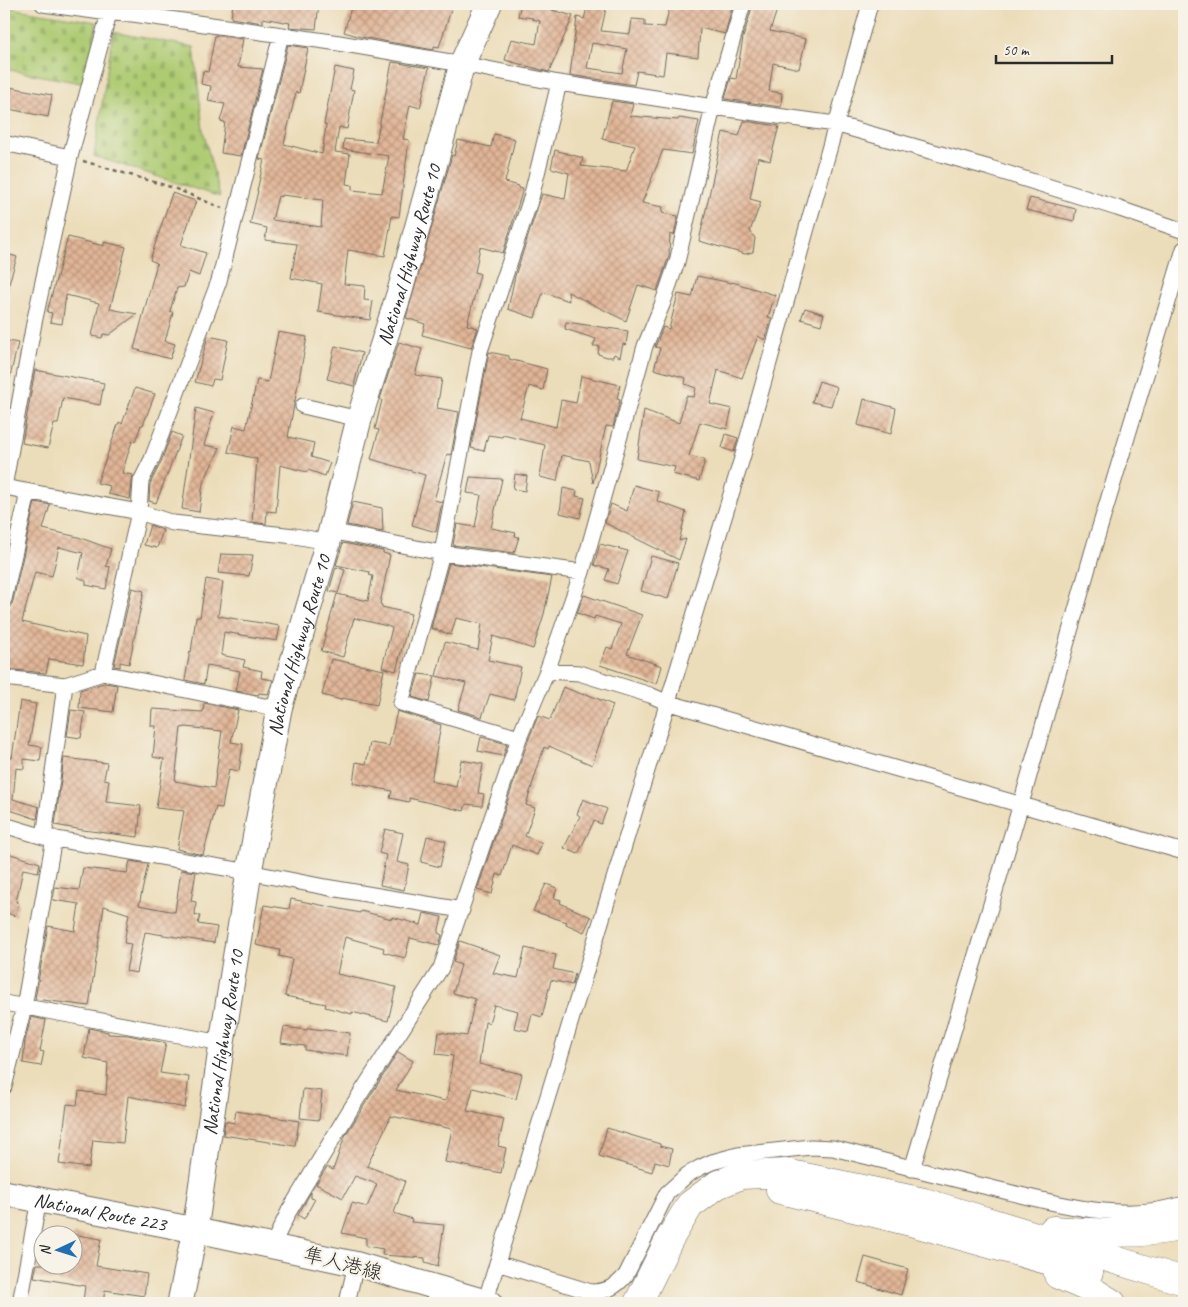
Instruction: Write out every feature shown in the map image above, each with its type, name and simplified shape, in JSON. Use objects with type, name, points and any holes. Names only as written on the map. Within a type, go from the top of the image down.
[{"type":"highway","name":"National Highway Route 10","points":[[180,1303],[195,1230],[249,872],[279,709],[329,537],[359,419],[400,291],[462,64],[489,4]]},
{"type":"highway","points":[[638,1303],[670,1238],[690,1205],[717,1185],[741,1175],[786,1173],[924,1202],[1003,1236],[1184,1299]]},
{"type":"highway","points":[[654,1303],[660,1284],[681,1245],[706,1209],[741,1191],[776,1189],[918,1224],[1003,1236],[1184,1281]]},
{"type":"highway","name":"National Route 223","points":[[4,1193],[195,1230]]},
{"type":"highway","points":[[1003,1236],[1115,1234],[1162,1231],[1184,1226]]},
{"type":"highway","points":[[1003,1236],[1112,1303]]},
{"type":"main road","name":"隼人港線","points":[[195,1230],[356,1264],[487,1303]]},
{"type":"street","points":[[43,4],[109,13],[135,9],[462,64],[559,83],[835,124],[999,171],[1184,231]]},
{"type":"street","points":[[272,1246],[289,1211],[350,1110],[441,968],[519,738],[548,671],[582,572],[645,346],[662,306],[677,262],[713,107],[744,4]]},
{"type":"street","points":[[487,1303],[497,1263],[666,702],[743,455],[870,4]]},
{"type":"street","points":[[109,13],[70,156],[34,323],[4,487],[28,493],[139,512],[173,523],[295,536],[329,537],[582,572]]},
{"type":"street","points":[[103,673],[139,512],[141,481],[152,459],[219,282],[281,35]]},
{"type":"street","points":[[519,738],[401,703],[442,553],[480,351],[531,198],[559,83]]},
{"type":"street","points":[[8,144],[70,156]]},
{"type":"street","points":[[912,1169],[1021,804],[1093,550],[1184,249]]},
{"type":"street","points":[[303,406],[359,419]]},
{"type":"street","points":[[4,599],[28,493]]},
{"type":"street","points":[[548,671],[579,673],[650,695],[666,702],[1184,852]]},
{"type":"street","points":[[4,678],[65,685],[103,673],[279,709]]},
{"type":"street","points":[[4,1087],[24,1007],[49,838],[65,685]]},
{"type":"street","points":[[4,825],[49,838],[462,910]]},
{"type":"street","points":[[4,1003],[222,1043]]},
{"type":"street","points":[[497,1263],[591,1292],[601,1292],[619,1283],[626,1275],[667,1194],[699,1168],[731,1156],[800,1148],[822,1147],[844,1151],[1042,1200],[1114,1212],[1148,1212],[1184,1204]]},
{"type":"street","points":[[20,1303],[39,1199]]},
{"type":"street","points":[[347,1303],[356,1264]]},
{"type":"path","points":[[70,156],[171,187],[237,214]]},
{"type":"green space","points":[[4,7],[97,22],[86,84],[4,69]]},
{"type":"green space","points":[[113,32],[194,47],[203,130],[220,197],[94,156]]},
{"type":"building","points":[[233,4],[319,4],[316,29],[289,27],[290,23],[263,18],[263,23],[231,18]]},
{"type":"building","points":[[352,4],[453,4],[439,47],[434,46],[434,50],[361,37],[344,32]]},
{"type":"building","points":[[521,4],[554,4],[552,10],[573,16],[549,72],[505,60],[511,39],[536,44],[540,21],[518,16]]},
{"type":"building","points":[[588,4],[607,4],[601,31],[630,34],[632,19],[645,20],[645,26],[665,27],[670,4],[715,4],[732,8],[725,34],[700,28],[698,57],[666,53],[663,75],[637,71],[634,85],[570,75],[577,17],[584,19]],"holes":[[[592,43],[627,49],[622,73],[587,68]]]},
{"type":"building","points":[[753,4],[777,10],[770,31],[806,39],[799,69],[773,63],[769,91],[782,93],[781,107],[725,99],[731,78],[736,79],[743,38]]},
{"type":"building","points":[[215,35],[243,39],[238,67],[263,69],[241,156],[221,153],[225,122],[220,121],[225,104],[208,101],[211,86],[201,84],[203,71],[208,72]]},
{"type":"building","points":[[288,45],[308,48],[299,93],[296,92],[284,144],[322,154],[326,125],[324,124],[335,67],[354,71],[350,89],[354,90],[347,129],[339,127],[335,152],[350,154],[346,184],[352,185],[352,190],[382,193],[389,156],[343,149],[344,139],[376,142],[392,62],[429,68],[420,108],[410,105],[403,139],[409,140],[399,217],[392,216],[385,256],[348,250],[344,284],[365,286],[364,300],[373,301],[370,320],[318,312],[322,284],[291,278],[297,244],[265,240],[267,228],[250,224],[264,160],[259,159]],"holes":[[[278,196],[323,200],[321,227],[272,220]]]},
{"type":"building","points":[[4,86],[52,95],[48,117],[4,108]]},
{"type":"building","points":[[612,101],[633,104],[630,116],[678,120],[679,118],[699,121],[692,154],[663,150],[642,203],[663,207],[662,213],[678,216],[674,235],[670,234],[669,256],[657,291],[638,285],[626,321],[568,292],[569,301],[543,292],[535,318],[508,309],[515,276],[542,194],[565,199],[569,173],[551,168],[555,150],[583,158],[581,166],[626,171],[635,146],[602,139]]},
{"type":"building","points":[[744,121],[779,126],[770,161],[758,157],[750,199],[761,202],[750,231],[755,238],[753,252],[745,254],[699,241],[723,132],[739,136]]},
{"type":"building","points":[[494,134],[515,139],[505,182],[523,189],[503,253],[480,247],[475,272],[480,274],[467,325],[478,328],[471,348],[422,335],[425,324],[406,318],[452,155],[454,156],[458,140],[491,147]]},
{"type":"building","points":[[172,193],[196,201],[181,245],[206,253],[199,276],[189,272],[184,287],[177,288],[170,311],[173,313],[165,341],[175,344],[170,359],[134,349],[157,263],[150,260]]},
{"type":"building","points":[[1030,198],[1076,209],[1074,221],[1026,210]]},
{"type":"building","points":[[68,237],[104,246],[104,242],[126,247],[110,309],[137,314],[109,335],[103,334],[102,338],[92,336],[99,303],[66,295],[62,324],[50,322],[52,313],[47,312]]},
{"type":"building","points":[[4,253],[17,257],[7,290],[4,290]]},
{"type":"building","points":[[697,276],[732,282],[775,295],[768,317],[772,318],[765,340],[758,336],[742,378],[718,370],[710,404],[732,409],[727,429],[700,422],[689,456],[705,460],[699,481],[673,474],[675,467],[637,459],[644,410],[679,423],[686,396],[694,397],[696,388],[685,384],[686,378],[654,369],[660,348],[655,347],[663,327],[669,329],[678,294],[692,297]]},
{"type":"building","points":[[805,308],[824,314],[821,325],[801,319]]},
{"type":"building","points":[[566,322],[628,331],[626,345],[623,344],[620,357],[614,354],[613,357],[607,357],[598,354],[599,346],[593,346],[596,339],[565,329]]},
{"type":"building","points":[[278,332],[307,337],[288,437],[314,443],[311,457],[330,463],[325,476],[308,470],[307,472],[280,465],[276,512],[267,511],[266,524],[252,522],[257,459],[228,452],[234,426],[246,429],[257,380],[268,382]]},
{"type":"building","points":[[208,336],[228,340],[220,380],[213,379],[211,386],[195,382]]},
{"type":"building","points":[[4,340],[18,343],[9,381],[4,380]]},
{"type":"building","points":[[399,342],[422,349],[415,375],[442,379],[437,408],[459,412],[451,455],[447,454],[434,500],[442,502],[436,532],[412,525],[425,475],[371,459],[379,430],[375,429],[382,400],[380,399]]},
{"type":"building","points":[[335,346],[362,353],[354,386],[327,379]]},
{"type":"building","points":[[489,352],[509,356],[509,359],[547,369],[543,390],[529,386],[520,418],[556,427],[561,400],[576,403],[581,376],[620,385],[617,399],[620,400],[613,427],[606,426],[593,483],[589,461],[562,455],[557,481],[540,477],[545,445],[503,435],[502,437],[488,435],[484,451],[471,448]]},
{"type":"building","points":[[35,370],[104,383],[100,405],[63,398],[58,424],[54,424],[48,448],[22,443]]},
{"type":"building","points":[[819,381],[837,387],[831,406],[812,402]]},
{"type":"building","points":[[135,388],[155,394],[135,442],[132,441],[122,473],[133,475],[130,499],[108,494],[110,486],[97,483],[119,422],[122,424]]},
{"type":"building","points":[[864,399],[896,408],[891,434],[858,425]]},
{"type":"building","points":[[196,408],[214,413],[204,445],[220,448],[203,483],[199,512],[182,509]]},
{"type":"building","points":[[172,432],[182,436],[156,503],[149,501],[150,484],[161,462]]},
{"type":"building","points":[[726,434],[738,438],[734,452],[722,448]]},
{"type":"building","points":[[515,474],[527,476],[525,491],[513,489]]},
{"type":"building","points":[[470,477],[502,479],[491,528],[516,533],[515,536],[519,537],[514,553],[453,545],[457,524],[475,527],[481,495],[467,493]]},
{"type":"building","points":[[634,485],[659,492],[657,501],[686,512],[679,541],[686,539],[679,560],[605,523],[611,504],[627,511]]},
{"type":"building","points":[[563,488],[577,491],[576,496],[585,498],[580,518],[560,513]]},
{"type":"building","points":[[35,502],[50,505],[43,529],[78,537],[111,549],[106,566],[110,567],[106,589],[86,585],[86,581],[78,577],[83,553],[59,547],[52,576],[35,572],[22,622],[86,636],[83,664],[49,659],[46,673],[4,669],[4,617],[6,608],[11,606],[13,601]]},
{"type":"building","points":[[353,502],[382,508],[383,532],[347,525]]},
{"type":"building","points":[[150,525],[163,530],[157,548],[144,545]]},
{"type":"building","points":[[343,543],[383,551],[383,553],[390,555],[380,604],[382,607],[411,614],[396,671],[382,667],[392,628],[387,626],[354,618],[343,657],[321,651],[337,594],[368,601],[373,576],[369,575],[370,572],[336,565]]},
{"type":"building","points":[[600,544],[628,551],[617,584],[605,580],[609,569],[594,565]]},
{"type":"building","points":[[221,554],[253,555],[249,576],[218,573]]},
{"type":"building","points":[[651,556],[678,563],[668,599],[641,591]]},
{"type":"building","points":[[449,563],[552,577],[544,614],[533,649],[493,636],[488,660],[521,667],[514,700],[490,694],[482,717],[458,710],[466,683],[436,676],[445,642],[478,650],[482,624],[456,618],[451,635],[431,628]]},
{"type":"building","points":[[336,567],[345,570],[338,593],[329,591]]},
{"type":"building","points":[[206,579],[223,582],[218,616],[280,626],[277,641],[224,632],[221,655],[245,660],[243,667],[262,671],[261,678],[273,680],[268,694],[259,693],[258,695],[236,691],[240,671],[207,665],[204,684],[185,680],[196,617],[200,617]]},
{"type":"building","points":[[132,588],[144,591],[129,664],[120,662],[120,667],[114,666]]},
{"type":"building","points":[[584,595],[642,615],[627,654],[662,666],[657,684],[600,665],[607,647],[612,649],[621,624],[595,616],[594,619],[577,613]]},
{"type":"building","points":[[331,659],[384,670],[377,705],[342,698],[341,700],[322,695]]},
{"type":"building","points":[[419,674],[435,676],[429,702],[412,697]]},
{"type":"building","points":[[104,683],[117,685],[113,712],[79,708],[80,690]]},
{"type":"building","points":[[563,687],[613,705],[592,765],[549,746],[548,749],[544,747],[526,805],[535,808],[525,836],[542,843],[537,855],[512,845],[502,876],[497,874],[492,894],[477,890],[538,716],[550,720]]},
{"type":"building","points":[[20,701],[36,704],[29,745],[42,747],[40,761],[24,759],[24,769],[16,768],[13,799],[39,807],[37,819],[4,808],[4,757],[12,758]]},
{"type":"building","points":[[204,703],[238,710],[231,742],[243,744],[239,771],[229,769],[222,808],[216,807],[203,855],[177,849],[184,811],[156,808],[164,759],[153,757],[156,726],[151,726],[152,709],[203,712]],"holes":[[[181,728],[222,731],[214,788],[175,781]]]},
{"type":"building","points":[[71,710],[85,712],[81,738],[67,736]]},
{"type":"building","points":[[397,711],[441,725],[431,781],[456,787],[461,760],[483,764],[478,793],[484,794],[482,806],[466,804],[464,811],[409,798],[409,802],[390,798],[392,791],[353,783],[356,762],[366,764],[370,743],[389,746]]},
{"type":"building","points":[[481,737],[507,744],[503,756],[478,751]]},
{"type":"building","points":[[64,758],[107,763],[104,779],[109,780],[106,802],[141,806],[138,837],[55,825]]},
{"type":"building","points":[[583,799],[607,809],[601,824],[594,821],[578,854],[564,848],[580,816],[577,814]]},
{"type":"building","points":[[385,829],[403,833],[397,862],[409,865],[404,890],[380,885],[386,855],[379,853]]},
{"type":"building","points":[[427,836],[446,841],[440,867],[421,862]]},
{"type":"building","points":[[4,852],[40,863],[38,872],[23,869],[16,902],[19,903],[15,916],[4,912]]},
{"type":"building","points":[[130,861],[148,864],[139,905],[175,912],[181,870],[196,872],[191,901],[196,902],[195,915],[200,916],[198,924],[217,927],[214,943],[145,932],[137,973],[126,971],[131,944],[124,943],[129,914],[104,906],[89,1006],[35,999],[48,926],[75,931],[79,904],[53,900],[55,887],[79,890],[83,868],[127,873]]},
{"type":"building","points":[[546,884],[557,888],[554,898],[561,900],[560,903],[591,917],[584,932],[566,924],[567,922],[533,911]]},
{"type":"building","points":[[291,899],[360,913],[361,911],[392,919],[392,917],[421,925],[424,913],[442,917],[438,933],[442,935],[439,945],[410,938],[405,958],[383,952],[384,948],[345,937],[337,974],[396,987],[388,1021],[325,1007],[326,1004],[285,996],[292,959],[279,956],[280,950],[256,945],[264,905],[289,909]]},
{"type":"building","points":[[460,941],[500,955],[493,973],[518,978],[525,948],[556,955],[553,969],[575,974],[572,985],[551,980],[542,1017],[532,1014],[528,1031],[514,1028],[518,1011],[494,1005],[489,1023],[485,1022],[479,1064],[522,1074],[516,1099],[473,1088],[467,1111],[504,1119],[498,1146],[506,1148],[501,1173],[445,1162],[452,1129],[391,1116],[367,1166],[405,1181],[394,1213],[412,1219],[411,1222],[444,1225],[438,1266],[425,1262],[425,1258],[382,1255],[383,1249],[366,1246],[366,1238],[342,1233],[352,1203],[367,1207],[377,1184],[355,1176],[343,1198],[316,1184],[327,1167],[333,1170],[345,1136],[398,1052],[413,1061],[396,1090],[445,1101],[447,1098],[453,1056],[436,1054],[439,1032],[467,1036],[475,999],[453,993],[461,965],[453,962]]},
{"type":"building","points":[[31,1017],[46,1020],[40,1051],[44,1052],[41,1066],[23,1063],[25,1041]]},
{"type":"building","points":[[284,1027],[350,1033],[347,1056],[305,1050],[305,1046],[281,1043]]},
{"type":"building","points":[[89,1028],[108,1032],[108,1034],[128,1035],[166,1043],[160,1073],[189,1077],[185,1108],[128,1096],[123,1143],[93,1140],[89,1168],[59,1164],[67,1104],[77,1105],[79,1091],[106,1095],[108,1063],[84,1058]]},
{"type":"building","points":[[303,1089],[322,1091],[319,1120],[300,1118]]},
{"type":"building","points":[[236,1111],[299,1121],[295,1146],[223,1135],[225,1121],[234,1123]]},
{"type":"building","points":[[607,1128],[672,1149],[669,1165],[655,1161],[652,1172],[599,1156]]},
{"type":"building","points":[[311,1192],[311,1198],[315,1199],[304,1219],[298,1215]]},
{"type":"building","points":[[82,1236],[101,1239],[96,1266],[147,1274],[144,1296],[105,1290],[103,1303],[83,1301],[85,1286],[34,1277],[35,1274],[82,1274]]},
{"type":"building","points":[[865,1257],[908,1269],[901,1295],[858,1282]]}]
